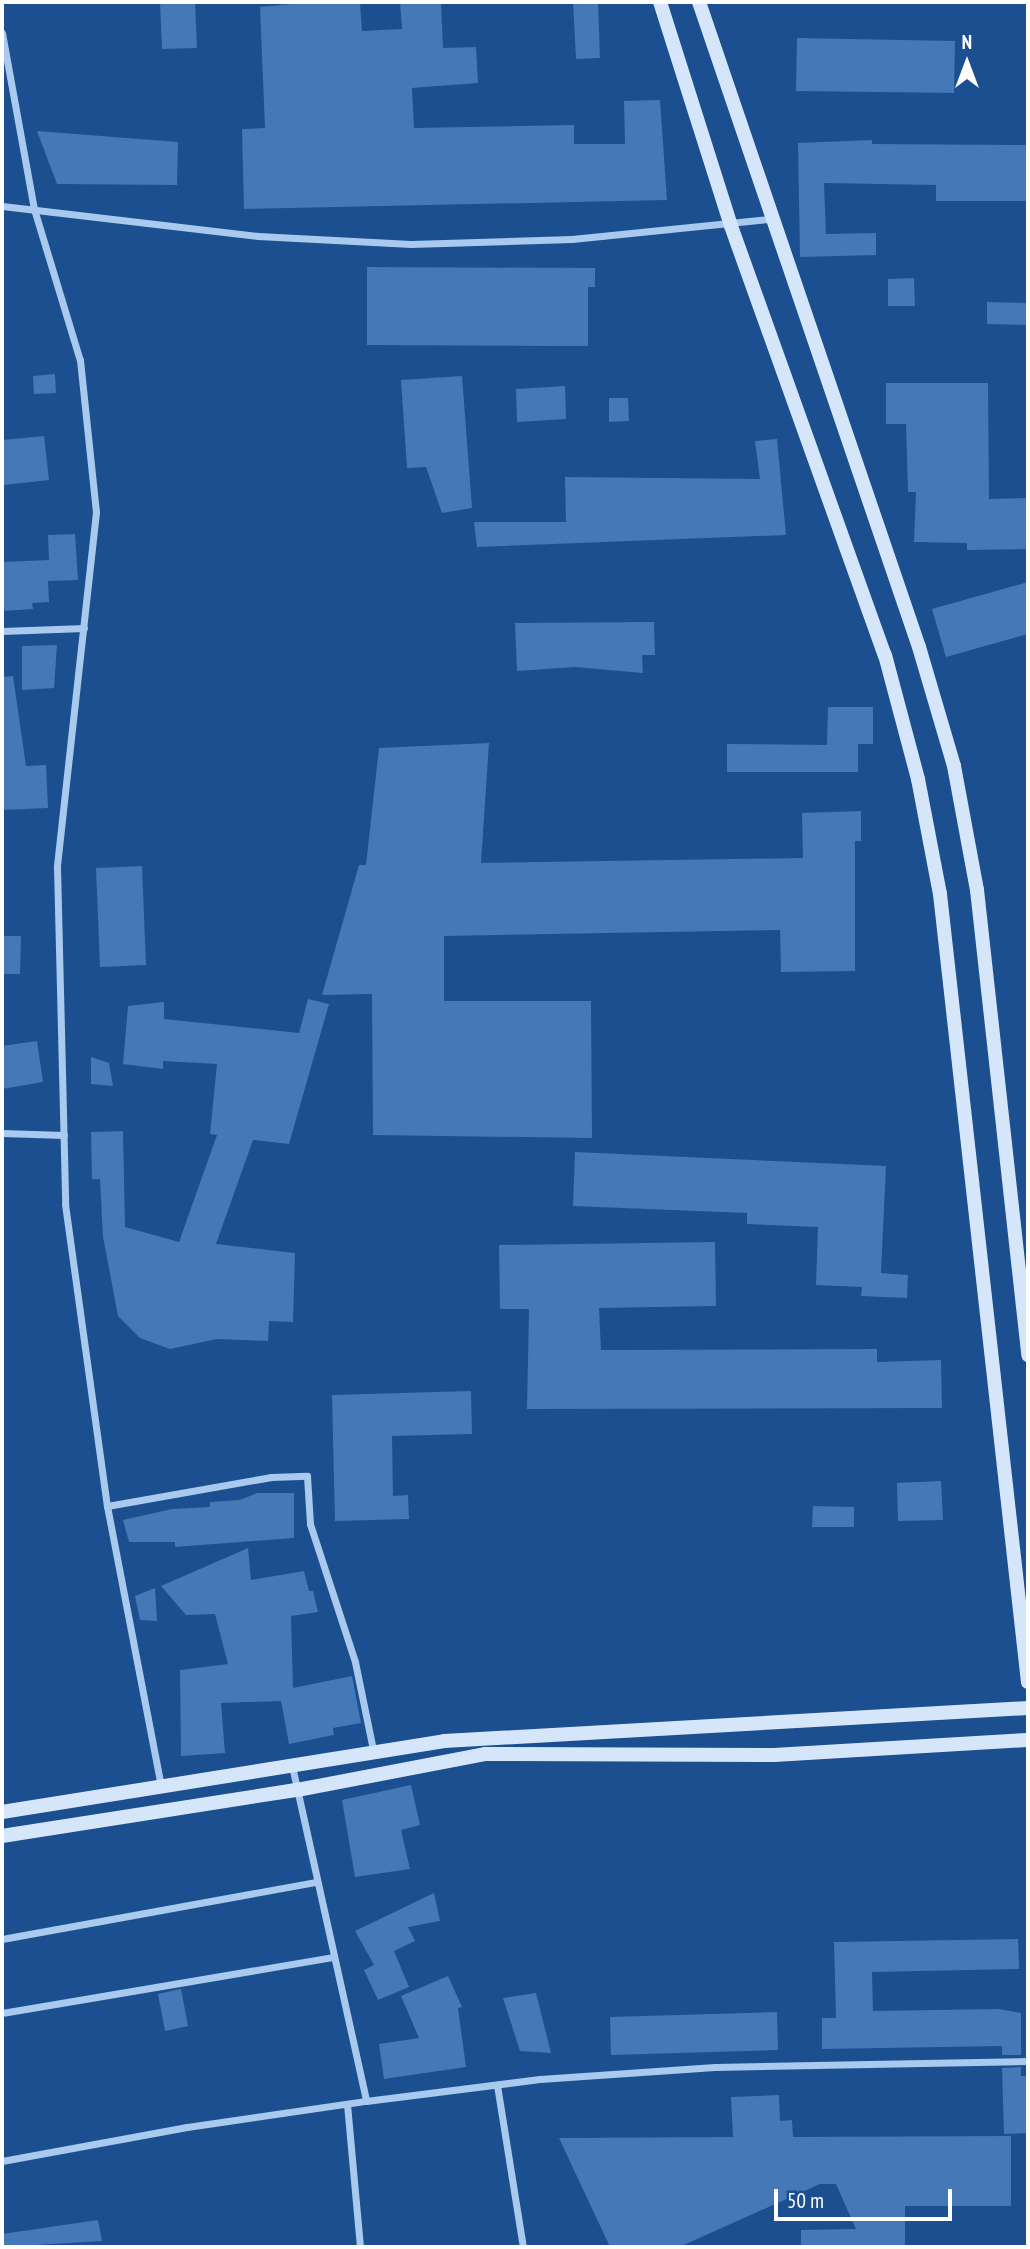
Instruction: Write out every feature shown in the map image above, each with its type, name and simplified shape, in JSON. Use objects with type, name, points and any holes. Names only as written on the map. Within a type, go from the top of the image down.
[{"type":"main road","points":[[660,2],[732,226],[885,655],[921,791],[940,894],[1028,1682]]},
{"type":"main road","points":[[699,2],[770,219],[919,647],[957,778],[977,890],[1028,1356]]},
{"type":"main road","points":[[2,1812],[161,1788],[373,1750],[541,1733],[1028,1708]]},
{"type":"main road","points":[[2,1836],[297,1790],[485,1754],[774,1755],[1028,1740]]},
{"type":"street","points":[[2,33],[34,209],[80,360],[96,512],[57,867],[65,1204],[107,1506],[161,1788]]},
{"type":"street","points":[[2,206],[258,236],[411,244],[572,239],[732,226],[770,219]]},
{"type":"street","points":[[2,631],[84,628]]},
{"type":"street","points":[[2,1133],[64,1135]]},
{"type":"street","points":[[107,1506],[271,1477],[307,1476],[310,1524],[355,1662],[373,1750]]},
{"type":"street","points":[[292,1765],[315,1882],[366,2101]]},
{"type":"street","points":[[2,1940],[315,1882]]},
{"type":"street","points":[[2,2013],[332,1957]]},
{"type":"street","points":[[2,2161],[187,2127],[497,2085],[715,2067],[1028,2061]]},
{"type":"street","points":[[497,2085],[523,2247]]},
{"type":"street","points":[[348,2104],[360,2247]]},
{"type":"building","points":[[160,2],[195,2],[197,48],[162,49]]},
{"type":"building","points":[[312,2],[360,2],[362,31],[402,29],[400,2],[441,2],[443,48],[476,47],[478,83],[412,88],[414,128],[574,125],[574,144],[625,144],[624,101],[660,100],[667,200],[244,209],[242,129],[265,128],[260,7]]},
{"type":"building","points":[[573,2],[598,2],[600,58],[576,59]]},
{"type":"building","points":[[797,38],[955,41],[954,93],[796,91]]},
{"type":"building","points":[[37,131],[178,142],[177,185],[57,184]]},
{"type":"building","points":[[872,140],[872,144],[1028,145],[1028,201],[936,201],[936,185],[824,183],[826,234],[876,233],[876,255],[800,257],[798,143]]},
{"type":"building","points":[[367,267],[595,268],[595,287],[588,287],[588,346],[367,345]]},
{"type":"building","points":[[914,278],[915,306],[888,306],[888,279]]},
{"type":"building","points":[[987,302],[1028,303],[1028,325],[987,324]]},
{"type":"building","points":[[55,374],[56,393],[34,394],[33,376]]},
{"type":"building","points":[[462,376],[472,508],[442,513],[426,467],[407,468],[401,380]]},
{"type":"building","points":[[886,383],[988,383],[989,499],[1028,498],[1028,549],[967,550],[967,543],[914,542],[916,492],[908,492],[906,424],[886,424]]},
{"type":"building","points":[[565,386],[566,419],[517,422],[516,389]]},
{"type":"building","points":[[609,398],[628,398],[629,421],[609,422]]},
{"type":"building","points":[[44,436],[49,480],[4,485],[2,440]]},
{"type":"building","points":[[777,439],[786,535],[477,547],[474,522],[566,522],[565,477],[760,479],[755,441]]},
{"type":"building","points":[[75,534],[78,580],[48,581],[49,602],[32,603],[33,609],[2,611],[2,562],[49,560],[48,535]]},
{"type":"building","points":[[1028,582],[1028,634],[946,657],[932,609]]},
{"type":"building","points":[[654,622],[655,655],[642,655],[643,673],[575,667],[517,671],[515,623]]},
{"type":"building","points":[[57,645],[54,688],[22,690],[22,646]]},
{"type":"building","points":[[13,676],[26,766],[46,765],[48,808],[2,810],[2,677]]},
{"type":"building","points":[[828,707],[873,707],[873,744],[858,744],[858,772],[727,772],[727,744],[827,745]]},
{"type":"building","points":[[489,743],[481,863],[803,858],[802,813],[861,811],[861,841],[855,841],[855,971],[781,972],[780,930],[444,936],[444,1001],[591,1001],[592,1138],[373,1135],[372,994],[322,995],[359,865],[366,865],[379,748]]},
{"type":"building","points":[[142,866],[146,965],[100,967],[96,868]]},
{"type":"building","points":[[2,936],[21,936],[20,974],[2,974]]},
{"type":"building","points":[[308,999],[329,1004],[289,1144],[253,1140],[216,1244],[295,1253],[293,1322],[269,1321],[268,1341],[217,1339],[170,1349],[140,1338],[118,1316],[103,1237],[100,1179],[92,1179],[91,1132],[123,1131],[125,1227],[179,1242],[217,1135],[210,1134],[217,1064],[163,1061],[163,1069],[123,1064],[128,1006],[164,1002],[164,1019],[299,1033]]},
{"type":"building","points":[[37,1041],[43,1082],[2,1089],[2,1046]]},
{"type":"building","points":[[91,1057],[109,1063],[113,1086],[91,1084]]},
{"type":"building","points":[[575,1152],[886,1166],[881,1273],[908,1275],[907,1298],[861,1296],[862,1287],[816,1285],[818,1227],[747,1224],[747,1213],[573,1206]]},
{"type":"building","points":[[715,1242],[716,1306],[599,1308],[601,1350],[877,1349],[877,1362],[941,1360],[942,1408],[527,1409],[529,1309],[500,1309],[499,1245]]},
{"type":"building","points":[[471,1391],[472,1434],[392,1436],[393,1496],[408,1495],[409,1519],[335,1521],[332,1395]]},
{"type":"building","points":[[941,1481],[943,1520],[898,1521],[897,1483]]},
{"type":"building","points":[[257,1493],[294,1493],[294,1538],[175,1547],[175,1542],[129,1542],[123,1520],[172,1509],[210,1507],[210,1502],[240,1500]]},
{"type":"building","points":[[813,1506],[854,1507],[854,1527],[812,1527]]},
{"type":"building","points":[[248,1548],[251,1580],[304,1571],[309,1591],[313,1591],[318,1612],[291,1616],[293,1688],[352,1676],[361,1723],[333,1728],[334,1735],[289,1744],[281,1701],[221,1703],[225,1753],[181,1756],[180,1670],[228,1664],[215,1614],[186,1615],[161,1586]]},
{"type":"building","points":[[155,1588],[157,1621],[140,1620],[135,1596]]},
{"type":"building","points":[[411,1785],[420,1825],[401,1830],[410,1869],[355,1877],[342,1800]]},
{"type":"building","points":[[434,1893],[440,1921],[408,1927],[415,1941],[394,1951],[409,1987],[378,2000],[364,1970],[374,1965],[355,1931]]},
{"type":"building","points":[[1018,1939],[1019,1969],[872,1972],[873,2011],[999,2009],[1021,2013],[1021,2055],[1002,2055],[1002,2046],[822,2049],[822,2018],[836,2018],[834,1942]]},
{"type":"building","points":[[448,1976],[462,2007],[458,2008],[466,2067],[384,2079],[379,2044],[419,2038],[401,1996]]},
{"type":"building","points":[[181,1989],[188,2026],[165,2031],[158,1994]]},
{"type":"building","points":[[536,1993],[551,2053],[520,2051],[503,1998]]},
{"type":"building","points":[[777,2012],[778,2050],[611,2055],[610,2017]]},
{"type":"building","points":[[1021,2067],[1021,2076],[1028,2076],[1028,2133],[1004,2134],[1002,2068]]},
{"type":"building","points":[[779,2095],[780,2121],[792,2120],[793,2137],[1011,2136],[1011,2206],[905,2206],[905,2247],[801,2247],[801,2230],[856,2229],[836,2184],[820,2184],[679,2247],[610,2247],[559,2138],[733,2137],[731,2097]]},
{"type":"building","points":[[98,2220],[102,2241],[2,2247],[2,2234]]}]
